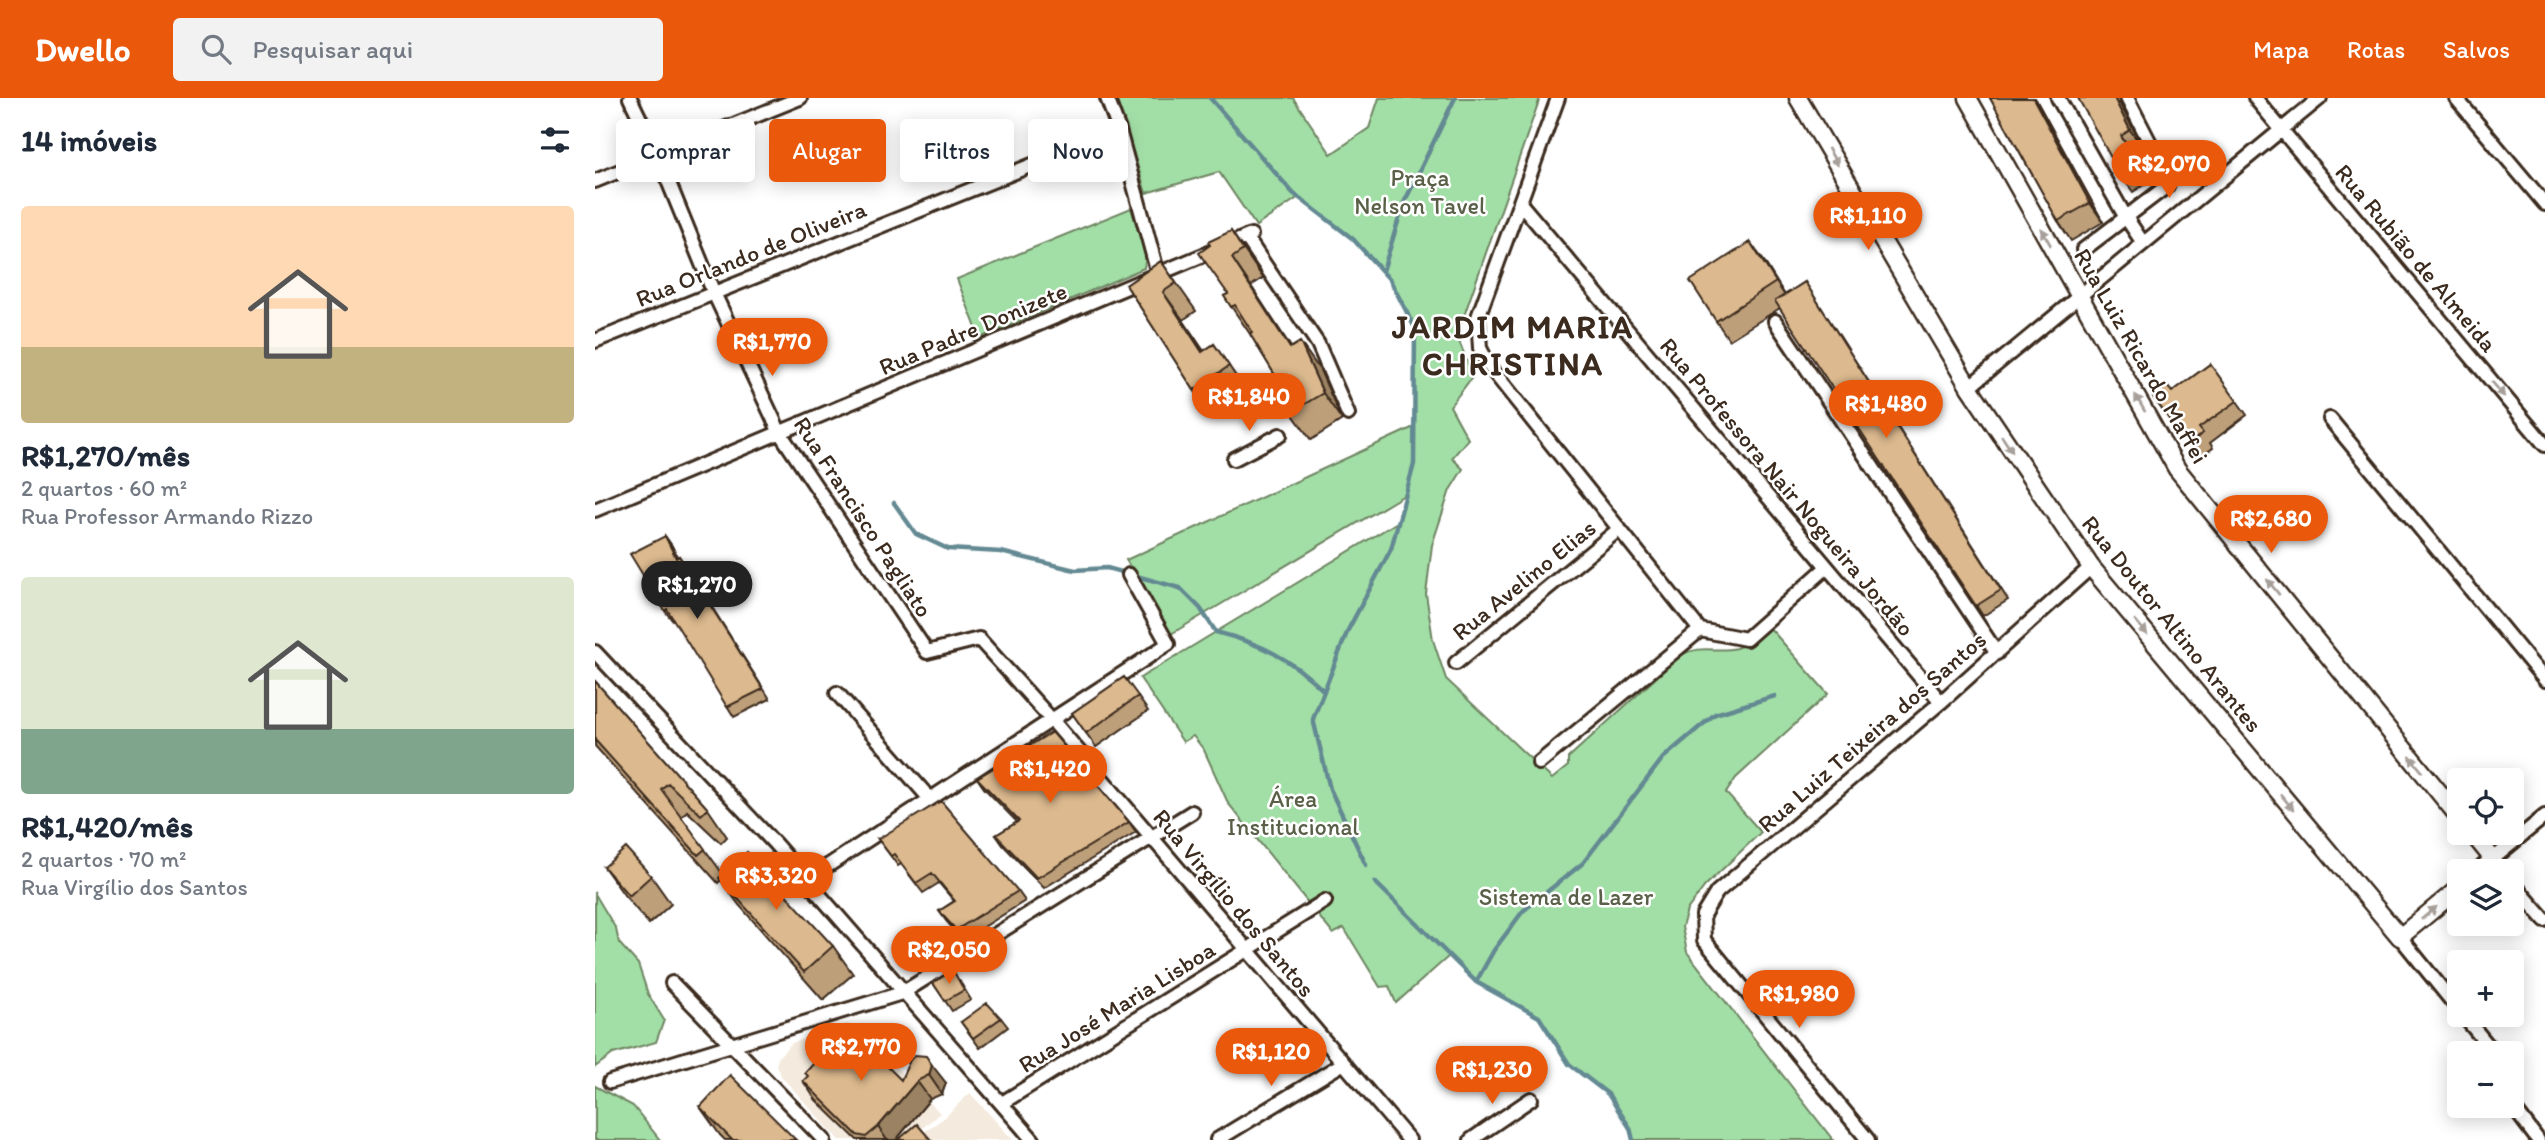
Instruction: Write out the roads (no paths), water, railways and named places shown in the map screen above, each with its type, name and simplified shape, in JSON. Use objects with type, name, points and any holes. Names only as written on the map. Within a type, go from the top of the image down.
[{"type":"street","name":"Rua Francisco Pagliato","points":[[630,98],[640,119]]},
{"type":"street","points":[[749,119],[800,98]]},
{"type":"street","points":[[1107,98],[1115,119]]},
{"type":"street","points":[[1557,98],[1478,317],[1480,348],[1489,366],[1700,629],[1746,639],[1827,567]]},
{"type":"street","name":"Rua Doutor Altino Arantes","points":[[1798,98],[1969,387],[2091,567],[2447,995]]},
{"type":"street","name":"Rua Luiz Ricardo Maffei","points":[[1968,98],[2177,469],[2447,802]]},
{"type":"street","points":[[2058,98],[2143,243]]},
{"type":"street","points":[[2084,250],[2167,186],[2169,180],[2127,98]]},
{"type":"street","name":"Rua Rubião de Almeida","points":[[2255,98],[2545,445]]},
{"type":"street","points":[[1969,387],[2320,98]]},
{"type":"street","points":[[2456,98],[2545,204]]},
{"type":"street","points":[[1128,163],[1158,274]]},
{"type":"street","name":"Rua Orlando de Oliveira","points":[[595,341],[713,291],[1028,166]]},
{"type":"street","points":[[595,181],[616,173]]},
{"type":"street","name":"Rua Francisco Pagliato","points":[[669,182],[713,291],[780,433],[927,652]]},
{"type":"street","name":"Rua Professora Nair Nogueira Jordão","points":[[1520,203],[1941,702]]},
{"type":"street","name":"Rua Padre Donizete","points":[[595,510],[1248,237],[1318,344],[1348,414]]},
{"type":"street","points":[[1775,321],[1997,653]]},
{"type":"street","points":[[2329,419],[2545,680]]},
{"type":"street","points":[[1234,459],[1280,435]]},
{"type":"street","name":"Rua Avelino Elias","points":[[1455,663],[1618,530]]},
{"type":"street","name":"Rua Luiz Teixeira dos Santos","points":[[1868,1140],[1704,940],[1703,915],[1717,892],[1941,702],[2091,567]]},
{"type":"street","points":[[806,880],[1168,644],[1129,575]]},
{"type":"street","points":[[1539,763],[1700,629]]},
{"type":"street","name":"Rua Virgílio dos Santos","points":[[927,652],[979,639],[1052,719],[1409,1140]]},
{"type":"street","points":[[595,652],[806,880],[1033,1140]]},
{"type":"street","points":[[837,693],[930,799]]},
{"type":"street","points":[[610,1082],[902,993],[1192,812]]},
{"type":"street","points":[[2504,859],[2545,816]]},
{"type":"street","points":[[2482,845],[2493,859]]},
{"type":"street","points":[[2524,896],[2545,920]]},
{"type":"street","points":[[2400,937],[2447,898]]},
{"type":"street","name":"Rua José Maria Lisboa","points":[[1002,1103],[1325,901]]},
{"type":"street","points":[[672,983],[824,1140]]},
{"type":"street","points":[[2473,1027],[2484,1041]]},
{"type":"street","points":[[1217,1140],[1342,1063]]},
{"type":"street","points":[[1471,1140],[1531,1099]]},
{"type":"street","points":[[2522,1118],[2538,1140]]},
{"type":"waterway","points":[[1210,98],[1293,193],[1353,239],[1390,280],[1415,328],[1414,464],[1391,549],[1348,630],[1313,719],[1330,789],[1366,865]]},
{"type":"waterway","points":[[1383,271],[1403,205],[1455,98]]},
{"type":"waterway","points":[[894,503],[916,534],[948,549],[1001,552],[1075,570],[1107,568],[1180,588],[1200,608],[1216,632],[1275,654],[1324,691]]},
{"type":"waterway","points":[[1476,982],[1494,950],[1523,911],[1583,863],[1663,758],[1715,714],[1775,696]]},
{"type":"waterway","points":[[1375,882],[1476,982],[1539,1017],[1569,1064],[1608,1094],[1630,1128],[1633,1140]]},
{"type":"district","name":"JARDIM MARIA CHRISTINA","points":[[1513,346]]},
{"type":"park label","name":"Praça Nelson Tavel","points":[[1420,192]]},
{"type":"park label","name":"Área Institucional","points":[[1293,813]]},
{"type":"park label","name":"Sistema de Lazer","points":[[1566,897]]}]
